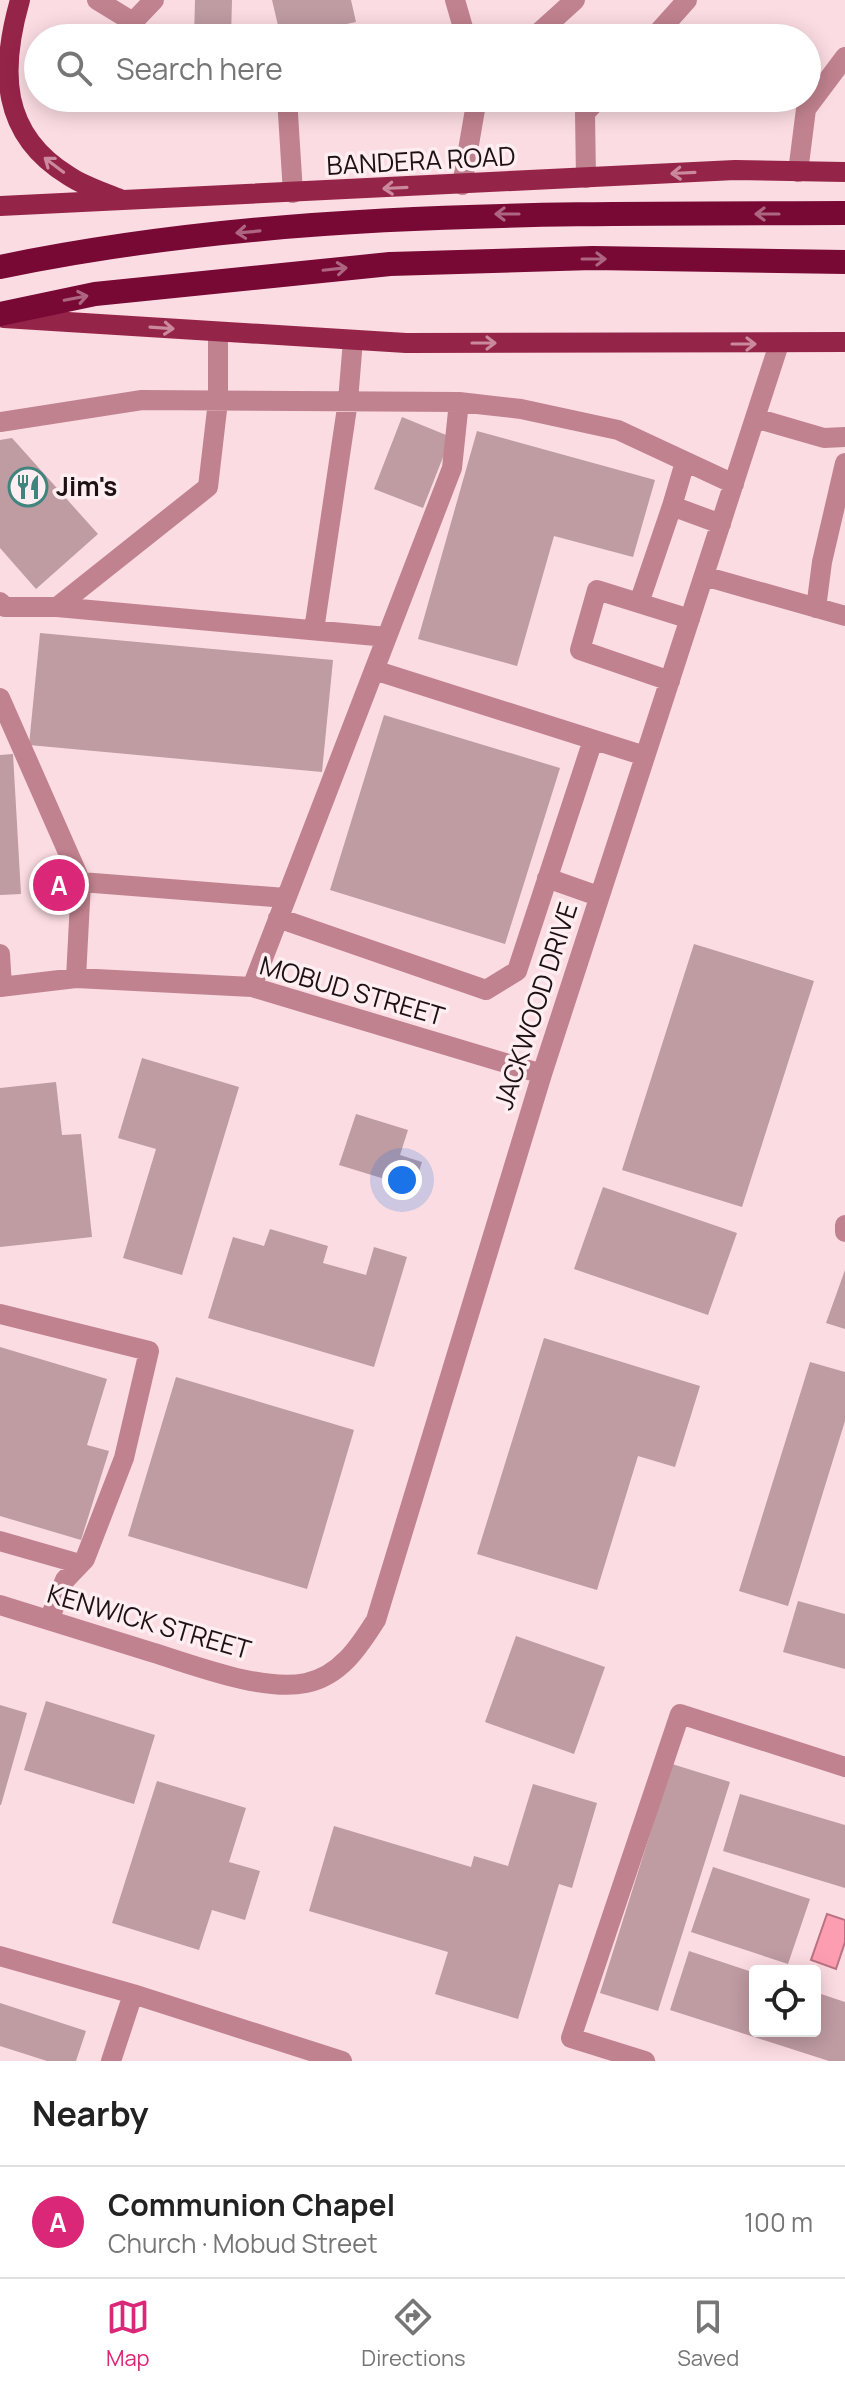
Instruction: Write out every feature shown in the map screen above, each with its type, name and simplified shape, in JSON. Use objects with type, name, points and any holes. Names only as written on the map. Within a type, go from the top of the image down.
[{"type":"highway","points":[[0,267],[176,238],[464,216],[845,213]]},
{"type":"highway","points":[[0,316],[95,294],[390,264],[593,258],[845,262]]},
{"type":"main road","points":[[0,17],[18,0]]},
{"type":"main road","points":[[18,0],[4,48],[2,68],[15,119],[38,153],[52,165],[71,178],[123,201]]},
{"type":"main road","name":"BANDERA ROAD","points":[[0,206],[735,170],[845,172]]},
{"type":"main road","points":[[0,316],[406,343],[845,342]]},
{"type":"street","points":[[97,0],[131,24]]},
{"type":"street","points":[[142,24],[154,0]]},
{"type":"street","points":[[455,0],[462,24]]},
{"type":"street","points":[[548,24],[575,0]]},
{"type":"street","points":[[666,24],[687,0]]},
{"type":"street","points":[[821,89],[845,57]]},
{"type":"street","points":[[288,112],[293,193]]},
{"type":"street","points":[[462,185],[475,112]]},
{"type":"street","points":[[586,112],[586,178]]},
{"type":"street","points":[[798,172],[806,112]]},
{"type":"street","points":[[57,607],[208,487],[218,401],[218,332]]},
{"type":"street","points":[[314,630],[348,401],[353,340]]},
{"type":"street","name":"JACKWOOD DRIVE","points":[[330,1673],[346,1662],[376,1620],[598,896],[779,344]]},
{"type":"street","points":[[0,422],[142,400],[459,402],[521,409],[618,430],[734,484]]},
{"type":"street","points":[[252,987],[452,468],[459,402]]},
{"type":"street","points":[[755,418],[824,438],[845,437]]},
{"type":"street","points":[[639,603],[685,462]]},
{"type":"street","points":[[816,608],[822,562],[845,463]]},
{"type":"street","points":[[672,506],[721,524]]},
{"type":"street","points":[[704,576],[845,616]]},
{"type":"street","points":[[670,681],[580,650],[597,590],[690,619]]},
{"type":"street","points":[[2,608],[57,607],[387,637]]},
{"type":"street","points":[[374,670],[645,756]]},
{"type":"street","points":[[0,698],[81,882],[76,978]]},
{"type":"street","points":[[278,918],[486,990],[517,971],[593,740]]},
{"type":"street","points":[[547,878],[598,896]]},
{"type":"street","points":[[81,882],[286,898]]},
{"type":"street","points":[[0,954],[1,987]]},
{"type":"street","name":"MOBUD STREET","points":[[1,987],[76,978],[252,987],[542,1074]]},
{"type":"street","points":[[845,1225],[845,1232]]},
{"type":"street","points":[[0,1314],[149,1351],[124,1458],[85,1559],[65,1580],[49,1620]]},
{"type":"street","points":[[0,1541],[80,1564]]},
{"type":"street","name":"KENWICK STREET","points":[[0,1605],[229,1676],[282,1684],[307,1683],[330,1673]]},
{"type":"street","points":[[645,2061],[571,2038],[680,1714],[845,1767]]},
{"type":"street","points":[[0,1956],[133,1994],[342,2061]]},
{"type":"street","points":[[111,2061],[133,1994]]},
{"type":"shaded area","points":[[827,1914],[845,1920],[845,1942],[836,1969],[811,1960]]},
{"type":"building","points":[[195,0],[232,0],[231,24],[194,24]]},
{"type":"building","points":[[272,0],[351,0],[356,22],[347,24],[278,24]]},
{"type":"building","points":[[402,417],[451,437],[423,508],[374,489]]},
{"type":"building","points":[[477,431],[655,480],[633,557],[554,536],[517,666],[418,639]]},
{"type":"building","name":"Jim's","points":[[12,438],[98,534],[36,589],[0,548],[0,440]]},
{"type":"building","points":[[40,633],[333,660],[322,772],[29,745]]},
{"type":"building","points":[[384,715],[560,768],[505,944],[330,890]]},
{"type":"building","points":[[13,754],[21,894],[0,895],[0,755]]},
{"type":"building","points":[[694,944],[814,981],[742,1207],[622,1170]]},
{"type":"building","points":[[142,1058],[239,1087],[182,1275],[123,1258],[156,1149],[118,1138]]},
{"type":"building","points":[[56,1082],[62,1135],[81,1134],[92,1237],[0,1247],[0,1088]]},
{"type":"building","points":[[356,1114],[408,1130],[400,1155],[422,1162],[414,1188],[339,1165]]},
{"type":"building","points":[[603,1187],[737,1233],[708,1315],[574,1269]]},
{"type":"building","points":[[270,1229],[328,1246],[323,1263],[366,1275],[374,1247],[407,1257],[374,1367],[208,1318],[233,1237],[264,1246]]},
{"type":"building","points":[[845,1270],[845,1329],[826,1323]]},
{"type":"building","points":[[544,1338],[700,1386],[675,1467],[638,1456],[597,1590],[477,1554]]},
{"type":"building","points":[[0,1347],[107,1379],[87,1445],[109,1451],[81,1540],[0,1516]]},
{"type":"building","points":[[810,1362],[845,1372],[845,1421],[788,1606],[739,1591]]},
{"type":"building","points":[[176,1377],[354,1430],[307,1589],[128,1536]]},
{"type":"building","points":[[798,1601],[845,1614],[845,1669],[783,1652]]},
{"type":"building","points":[[516,1636],[605,1667],[574,1754],[485,1722]]},
{"type":"building","points":[[46,1701],[155,1735],[134,1804],[24,1770]]},
{"type":"building","points":[[0,1705],[27,1713],[1,1805],[0,1805]]},
{"type":"building","points":[[672,1764],[730,1782],[658,2011],[600,1993]]},
{"type":"building","points":[[157,1781],[246,1808],[229,1862],[260,1871],[245,1920],[212,1910],[199,1950],[112,1923]]},
{"type":"building","points":[[533,1784],[597,1803],[572,1888],[559,1884],[518,2019],[435,1994],[448,1952],[309,1911],[334,1826],[471,1867],[474,1856],[508,1866]]},
{"type":"building","points":[[740,1794],[845,1825],[845,1888],[723,1851]]},
{"type":"building","points":[[713,1867],[810,1899],[788,1964],[691,1932]]},
{"type":"building","points":[[689,1951],[749,1971],[749,2035],[670,2010]]},
{"type":"building","points":[[821,1994],[845,2002],[845,2061],[829,2061],[754,2037],[821,2037]]},
{"type":"building","points":[[0,2003],[86,2031],[76,2061],[47,2061],[0,2046]]},
{"type":"place","name":"Jim's","points":[[28,487]]},
{"type":"place","name":"Communion Chapel","points":[[59,885]]}]
